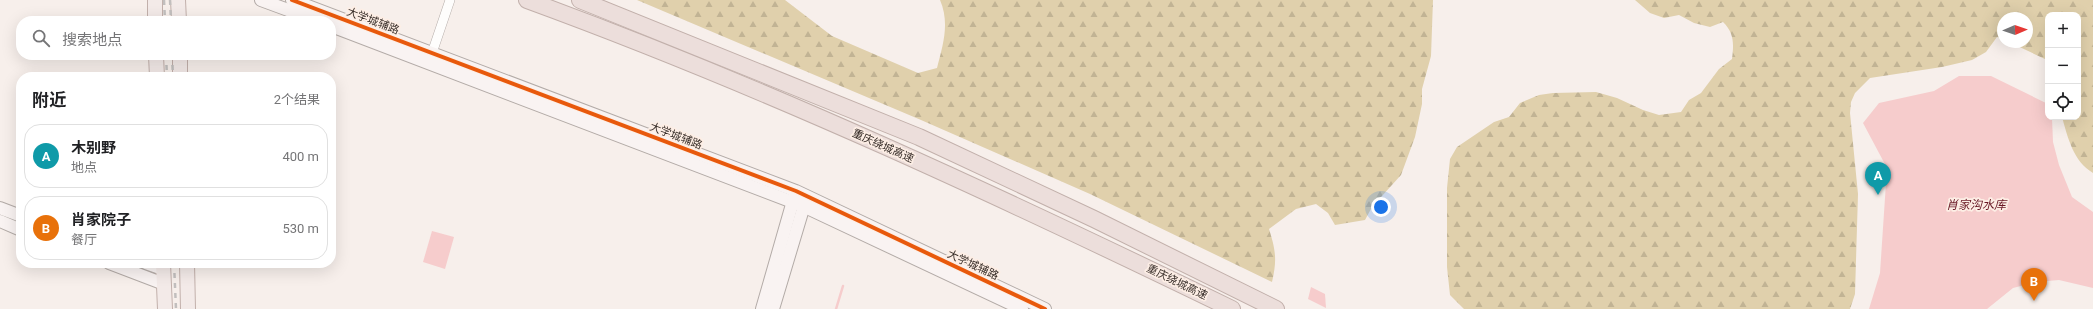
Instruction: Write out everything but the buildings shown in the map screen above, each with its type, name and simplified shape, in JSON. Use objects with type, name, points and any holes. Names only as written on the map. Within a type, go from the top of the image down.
[{"type":"highway","name":"重庆绕城高速","points":[[527,0],[738,83],[909,158],[1087,239],[1232,309]]},
{"type":"highway","name":"重庆绕城高速","points":[[580,0],[919,137],[1094,219],[1276,309]]},
{"type":"main road","points":[[155,0],[155,16]]},
{"type":"main road","points":[[178,0],[179,16]]},
{"type":"main road","points":[[156,60],[157,72]]},
{"type":"main road","points":[[180,60],[180,72]]},
{"type":"main road","points":[[163,268],[165,309]]},
{"type":"main road","points":[[186,268],[188,309]]},
{"type":"street","points":[[261,0],[304,16]]},
{"type":"street","name":"大学城辅路","points":[[292,0],[330,16]]},
{"type":"street","points":[[430,58],[450,0]]},
{"type":"street","name":"大学城辅路","points":[[336,18],[430,58],[800,199],[1045,309]]},
{"type":"street","name":"大学城辅路","points":[[336,28],[430,58]]},
{"type":"street","points":[[762,309],[800,199]]},
{"type":"street","points":[[773,309],[800,199]]},
{"type":"street","name":"大学城辅路","points":[[800,199],[1022,309]]},
{"type":"street","points":[[0,208],[16,214]]},
{"type":"street","points":[[0,222],[16,228]]},
{"type":"street","points":[[122,268],[164,284]]},
{"type":"green space","points":[[637,0],[785,0],[832,36],[918,73],[937,68],[945,26],[945,17],[940,0],[1433,0],[1431,56],[1422,89],[1422,104],[1415,137],[1401,175],[1372,207],[1365,220],[1335,225],[1328,213],[1316,204],[1296,209],[1269,229],[1275,256],[1275,268],[1272,282],[1090,194],[921,120]]},
{"type":"green space","points":[[1635,0],[2093,0],[2093,173],[2086,168],[2076,156],[2069,141],[2063,120],[2081,120],[2081,12],[2045,12],[2045,59],[2022,48],[2033,48],[2033,12],[1997,12],[1997,37],[1986,52],[1972,60],[1942,67],[1870,78],[1855,93],[1851,102],[1850,113],[1858,194],[1855,294],[1850,309],[1464,309],[1450,295],[1447,267],[1447,188],[1450,159],[1457,147],[1494,122],[1509,117],[1520,103],[1539,95],[1553,93],[1596,92],[1617,98],[1643,110],[1659,115],[1681,112],[1689,100],[1701,93],[1719,69],[1732,59],[1733,48],[1731,34],[1723,22],[1710,27],[1694,23],[1679,15],[1664,18],[1650,13]]},
{"type":"water","name":"肖家沟水库","points":[[1959,76],[1991,76],[2045,103],[2045,120],[2052,120],[2053,142],[2059,165],[2072,197],[2093,212],[2093,288],[2059,280],[2036,282],[2013,288],[1987,309],[1869,309],[1880,273],[1887,168],[1863,123],[1879,103],[1934,91]]},
{"type":"water","points":[[432,231],[454,237],[445,269],[423,262]]},
{"type":"water","points":[[1311,287],[1325,294],[1326,308],[1308,299]]},
{"type":"waterway","points":[[836,309],[843,286]]},
{"type":"railway","points":[[164,0],[165,16]]},
{"type":"railway","points":[[170,0],[171,16]]},
{"type":"railway","points":[[166,60],[167,72]]},
{"type":"railway","points":[[172,60],[173,72]]},
{"type":"railway","points":[[174,268],[176,309]]},
{"type":"cycle path","points":[[292,0],[334,16]]},
{"type":"cycle path","points":[[336,17],[796,191],[1045,309]]},
{"type":"place","name":"木别野","points":[[1878,195]]},
{"type":"place","name":"肖家院子","points":[[2034,301]]}]
